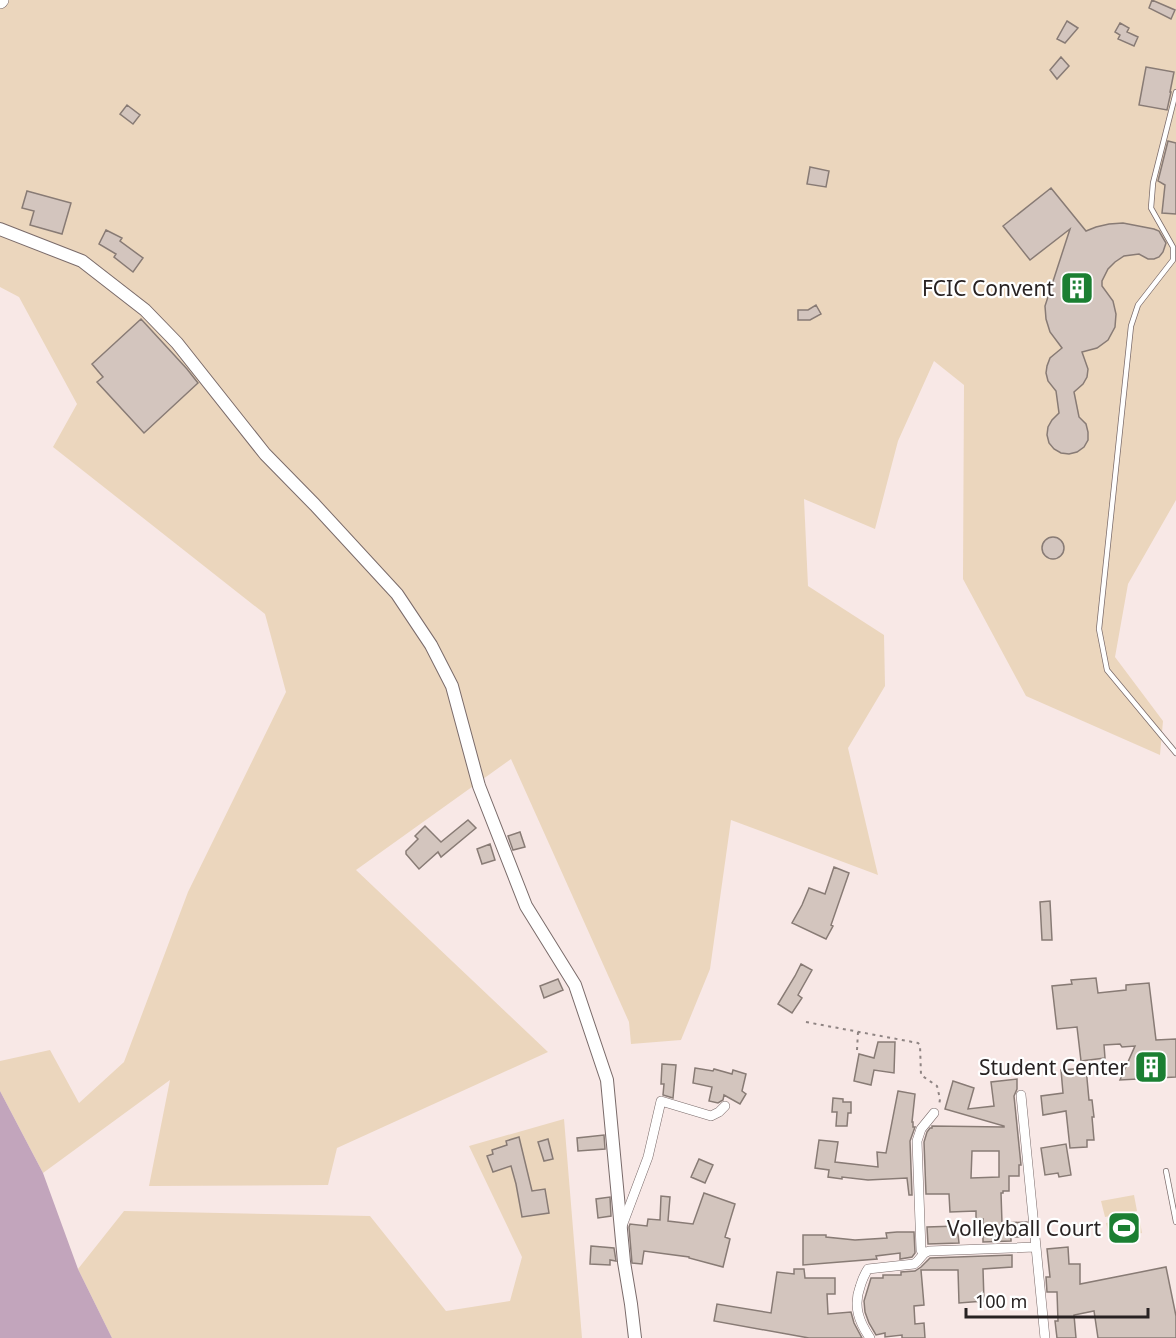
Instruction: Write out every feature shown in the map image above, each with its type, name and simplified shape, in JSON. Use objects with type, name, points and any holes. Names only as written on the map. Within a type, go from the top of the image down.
[{"type":"street","points":[[0,229],[82,261],[144,310],[177,343],[265,454],[397,594],[431,645],[452,686],[479,786],[526,906],[575,985],[607,1080],[624,1262],[635,1338]]},
{"type":"street","points":[[1021,1095],[1045,1338]]},
{"type":"street","points":[[621,1228],[648,1157],[661,1101],[711,1116],[725,1106]]},
{"type":"street","points":[[923,1253],[921,1250],[917,1141],[921,1129],[934,1113]]},
{"type":"street","points":[[870,1338],[859,1319],[857,1294],[870,1268],[914,1264],[918,1262],[923,1253],[929,1251],[1035,1247]]},
{"type":"lane","points":[[1176,92],[1153,183],[1152,208],[1173,247],[1173,260],[1138,305],[1131,326],[1099,629],[1107,670],[1176,753]]},
{"type":"lane","points":[[1166,1171],[1176,1222]]},
{"type":"path","points":[[806,1022],[920,1045],[921,1074],[937,1086],[940,1101],[934,1113]]},
{"type":"path","points":[[857,1050],[858,1032]]},
{"type":"shaded area","points":[[0,0],[1176,0],[1176,500],[1128,584],[1115,657],[1163,721],[1160,755],[1026,696],[963,579],[964,385],[934,361],[898,441],[875,529],[804,499],[808,586],[884,635],[885,686],[848,748],[878,875],[731,820],[710,969],[681,1040],[631,1044],[629,1022],[511,759],[356,870],[548,1052],[337,1148],[328,1185],[149,1186],[170,1080],[43,1173],[0,1091],[0,1061],[50,1050],[79,1103],[124,1062],[188,892],[286,692],[265,614],[53,447],[77,404],[19,297],[0,287]]},
{"type":"shaded area","points":[[0,1091],[43,1173],[78,1269],[112,1338],[0,1338]]},
{"type":"shaded area","points":[[564,1119],[582,1338],[112,1338],[78,1269],[124,1211],[370,1216],[446,1311],[510,1301],[522,1257],[469,1146]]},
{"type":"shaded area","name":"Volleyball Court","points":[[1134,1195],[1137,1211],[1105,1217],[1101,1201]]},
{"type":"shaded area","name":"Volleyball Court","points":[[1139,1216],[1142,1233],[1110,1239],[1106,1223]]},
{"type":"building","points":[[1152,0],[1175,10],[1171,19],[1149,8]]},
{"type":"building","points":[[1067,21],[1078,28],[1065,43],[1057,39]]},
{"type":"building","points":[[1120,23],[1129,28],[1127,32],[1138,37],[1134,46],[1118,39],[1120,35],[1115,32]]},
{"type":"building","points":[[1061,57],[1069,66],[1057,79],[1050,70]]},
{"type":"building","points":[[1146,67],[1174,72],[1167,110],[1139,105]]},
{"type":"building","points":[[127,105],[140,115],[133,124],[120,114]]},
{"type":"building","points":[[1168,141],[1176,143],[1176,214],[1162,213],[1165,185],[1158,181]]},
{"type":"building","points":[[810,167],[829,171],[826,187],[807,184]]},
{"type":"building","points":[[1051,188],[1086,231],[1109,224],[1123,223],[1159,231],[1166,243],[1163,252],[1154,259],[1148,259],[1139,254],[1124,256],[1108,269],[1102,281],[1102,286],[1113,301],[1116,314],[1115,327],[1108,340],[1097,348],[1082,352],[1088,369],[1087,377],[1074,392],[1079,417],[1086,424],[1088,440],[1084,447],[1069,454],[1054,449],[1047,435],[1048,427],[1059,413],[1056,391],[1048,381],[1047,366],[1050,358],[1062,348],[1050,332],[1045,306],[1070,229],[1030,260],[1003,226]]},
{"type":"building","points":[[27,191],[71,203],[62,234],[30,225],[34,211],[22,208]]},
{"type":"building","points":[[106,230],[122,238],[120,241],[143,258],[133,272],[114,257],[116,254],[99,244]]},
{"type":"building","points":[[816,305],[821,314],[810,320],[798,320],[798,310],[808,310]]},
{"type":"building","points":[[141,319],[198,383],[144,433],[97,382],[103,377],[92,364]]},
{"type":"building","points":[[1053,537],[1061,540],[1064,548],[1061,556],[1053,559],[1045,556],[1042,548],[1045,540]]},
{"type":"building","points":[[468,820],[476,828],[441,857],[438,852],[419,869],[406,854],[406,851],[418,839],[415,836],[425,826],[441,842]]},
{"type":"building","points":[[520,832],[525,847],[513,850],[508,836]]},
{"type":"building","points":[[490,844],[495,860],[482,864],[477,849]]},
{"type":"building","points":[[834,867],[849,873],[831,925],[833,926],[826,939],[792,923],[809,888],[825,894]]},
{"type":"building","points":[[1050,901],[1052,940],[1042,940],[1040,902]]},
{"type":"building","points":[[801,964],[812,970],[798,995],[802,998],[792,1013],[778,1004]]},
{"type":"building","points":[[1096,978],[1098,993],[1126,990],[1126,985],[1149,983],[1156,1040],[1176,1039],[1176,1077],[1120,1080],[1135,1046],[1104,1045],[1105,1058],[1081,1061],[1077,1027],[1057,1029],[1052,986],[1072,984],[1071,980]]},
{"type":"building","points":[[558,979],[563,990],[544,998],[540,986]]},
{"type":"building","points":[[878,1042],[895,1042],[894,1073],[874,1070],[871,1085],[854,1081],[859,1054],[874,1058]]},
{"type":"building","points":[[662,1064],[676,1065],[673,1098],[663,1095]]},
{"type":"building","points":[[695,1068],[713,1071],[714,1069],[732,1074],[733,1070],[746,1074],[742,1091],[746,1094],[740,1104],[724,1095],[723,1100],[718,1103],[709,1101],[712,1087],[693,1083]]},
{"type":"building","points":[[1086,1068],[1089,1100],[1092,1100],[1094,1117],[1092,1117],[1094,1140],[1087,1140],[1087,1147],[1070,1148],[1066,1111],[1043,1115],[1041,1096],[1063,1093],[1061,1070]]},
{"type":"building","points":[[1017,1079],[1014,1096],[1021,1165],[1019,1165],[1019,1176],[1009,1176],[1009,1191],[1001,1193],[1002,1223],[1027,1222],[1028,1237],[1011,1237],[1011,1241],[983,1242],[983,1219],[976,1221],[976,1211],[950,1212],[949,1194],[926,1194],[924,1142],[932,1126],[1004,1127],[945,1109],[953,1081],[974,1088],[968,1109],[994,1106],[991,1082]],"holes":[[[972,1151],[999,1151],[999,1177],[971,1178]]]},
{"type":"building","points":[[898,1091],[915,1094],[912,1122],[915,1127],[910,1141],[912,1195],[909,1195],[907,1178],[868,1180],[842,1177],[842,1179],[828,1177],[829,1170],[815,1168],[819,1140],[838,1142],[835,1162],[878,1167],[877,1152],[886,1153]]},
{"type":"building","points":[[833,1098],[851,1102],[851,1113],[848,1113],[847,1126],[836,1126],[837,1112],[832,1112]]},
{"type":"building","points":[[604,1135],[605,1149],[578,1151],[577,1138]]},
{"type":"building","points":[[519,1137],[532,1191],[545,1189],[549,1213],[522,1217],[511,1166],[493,1172],[487,1156],[493,1154],[492,1150],[507,1145],[506,1141]]},
{"type":"building","points":[[548,1139],[553,1159],[544,1161],[538,1142]]},
{"type":"building","points":[[1066,1144],[1071,1175],[1059,1177],[1058,1173],[1045,1175],[1041,1148]]},
{"type":"building","points":[[699,1159],[713,1165],[705,1183],[691,1177]]},
{"type":"building","points":[[704,1193],[735,1204],[725,1237],[730,1239],[723,1267],[689,1257],[644,1251],[642,1264],[632,1263],[630,1224],[647,1226],[648,1219],[660,1220],[661,1196],[670,1197],[668,1221],[693,1224]]},
{"type":"building","points":[[610,1197],[611,1216],[598,1218],[596,1199]]},
{"type":"building","points":[[957,1226],[959,1243],[928,1244],[927,1227]]},
{"type":"building","points":[[914,1232],[915,1253],[912,1257],[900,1259],[900,1253],[876,1256],[877,1259],[803,1265],[803,1235],[826,1235],[826,1237],[855,1240],[887,1238],[886,1233]]},
{"type":"building","points":[[591,1246],[614,1248],[616,1261],[610,1260],[610,1265],[590,1264]]},
{"type":"building","points":[[1068,1247],[1069,1264],[1080,1264],[1080,1284],[1166,1267],[1176,1316],[1176,1338],[1098,1338],[1094,1311],[1074,1315],[1076,1338],[1057,1338],[1055,1321],[1058,1321],[1057,1292],[1047,1292],[1046,1277],[1050,1277],[1047,1249]]},
{"type":"building","points":[[1012,1255],[1012,1267],[983,1269],[984,1301],[959,1303],[958,1270],[921,1270],[924,1305],[914,1306],[915,1324],[924,1323],[925,1338],[902,1338],[902,1335],[885,1337],[885,1333],[876,1335],[869,1323],[864,1301],[871,1278],[883,1278],[883,1275],[901,1275],[901,1272],[915,1271],[930,1258]]},
{"type":"building","points":[[794,1269],[804,1269],[805,1278],[835,1278],[835,1294],[827,1294],[828,1314],[851,1312],[862,1338],[809,1338],[714,1321],[717,1304],[771,1313],[777,1272],[794,1274]]},
{"type":"place","name":"FCIC Convent","points":[[1077,288]]},
{"type":"place","name":"Student Center","points":[[1151,1067]]},
{"type":"place","name":"Volleyball Court","points":[[1124,1228]]}]
